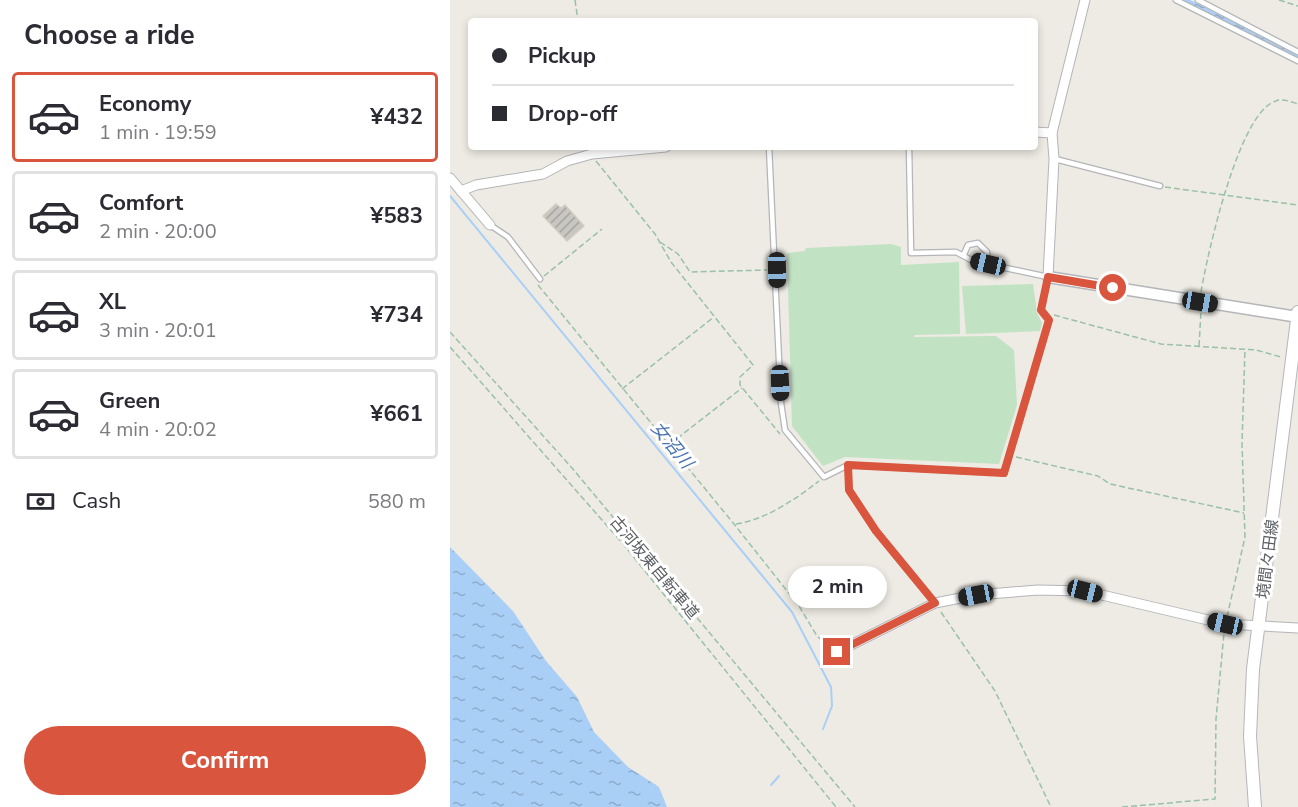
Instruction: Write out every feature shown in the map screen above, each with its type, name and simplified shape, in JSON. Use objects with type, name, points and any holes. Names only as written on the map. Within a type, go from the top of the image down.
[{"type":"main road","name":"境間々田線","points":[[1255,807],[1250,726],[1258,627],[1298,315]]},
{"type":"street","points":[[1085,0],[1052,133],[1054,159],[1048,277],[1200,302],[1298,315]]},
{"type":"street","points":[[1038,132],[1052,133]]},
{"type":"street","points":[[461,191],[476,185],[543,174],[567,161],[592,154],[634,150]]},
{"type":"street","points":[[450,178],[490,225]]},
{"type":"street","points":[[837,652],[935,603],[1004,592],[1085,591],[1225,624],[1298,628]]},
{"type":"lane","points":[[1176,0],[1298,62]]},
{"type":"lane","points":[[1198,0],[1298,52]]},
{"type":"lane","points":[[770,150],[781,403],[785,430],[824,477],[848,465],[1001,473],[1005,470],[1010,455],[1049,320],[1041,310],[1048,277],[973,261],[964,254],[911,254],[909,150]]},
{"type":"lane","points":[[1054,159],[1160,186]]},
{"type":"lane","points":[[490,225],[508,237],[540,279]]},
{"type":"lane","points":[[964,254],[968,245],[978,243],[987,252],[988,264]]},
{"type":"lane","points":[[848,465],[849,490],[876,531],[935,603]]},
{"type":"path","points":[[574,0],[577,18]]},
{"type":"path","points":[[1280,0],[1298,6]]},
{"type":"path","points":[[1199,346],[1200,302],[1206,262],[1222,197],[1251,126],[1260,112],[1277,100],[1298,104]]},
{"type":"path","points":[[592,154],[659,241],[671,262],[753,365],[740,377],[743,388],[778,432],[792,438]]},
{"type":"path","points":[[1160,186],[1222,197],[1273,200],[1298,205]]},
{"type":"path","points":[[602,229],[536,282],[734,524],[799,606],[817,636],[837,652]]},
{"type":"path","points":[[659,241],[678,254],[690,272],[777,270]]},
{"type":"path","points":[[1044,315],[1053,315],[1161,344],[1245,349],[1293,358]]},
{"type":"path","points":[[622,389],[715,317]]},
{"type":"path","points":[[450,332],[572,468],[855,807]]},
{"type":"path","name":"古河坂東自転車道","points":[[450,347],[630,553],[836,807]]},
{"type":"path","points":[[1122,807],[1215,799],[1216,719],[1225,624],[1245,537],[1242,443],[1245,349]]},
{"type":"path","points":[[668,445],[743,388]]},
{"type":"path","points":[[1010,455],[1098,476],[1110,484],[1246,513]]},
{"type":"path","points":[[734,524],[748,522],[773,510],[805,492],[824,477]]},
{"type":"path","points":[[935,603],[995,691],[1050,807]]},
{"type":"green space","points":[[891,244],[901,247],[901,265],[959,262],[960,334],[915,335],[914,337],[996,336],[1014,350],[1017,405],[999,464],[845,457],[823,466],[792,426],[787,253],[805,251],[806,248]]},
{"type":"green space","points":[[1033,284],[1037,313],[1042,323],[1040,331],[966,334],[962,286]]},
{"type":"water","points":[[1180,0],[1190,0],[1298,54],[1298,58]]},
{"type":"water","points":[[450,547],[513,611],[546,661],[577,697],[594,732],[628,767],[659,787],[667,807],[450,807]]},
{"type":"building","points":[[556,204],[561,208],[565,205],[584,226],[567,241],[543,216]]},
{"type":"waterway","name":"女沼川","points":[[450,196],[792,612],[831,687],[832,706],[823,729]]},
{"type":"waterway","name":"女沼川","points":[[771,785],[779,776]]},
{"type":"route","points":[[837,652],[935,603],[876,531],[849,490],[850,469],[848,465],[1004,473],[1049,320],[1041,310],[1048,277],[1113,288]]}]
